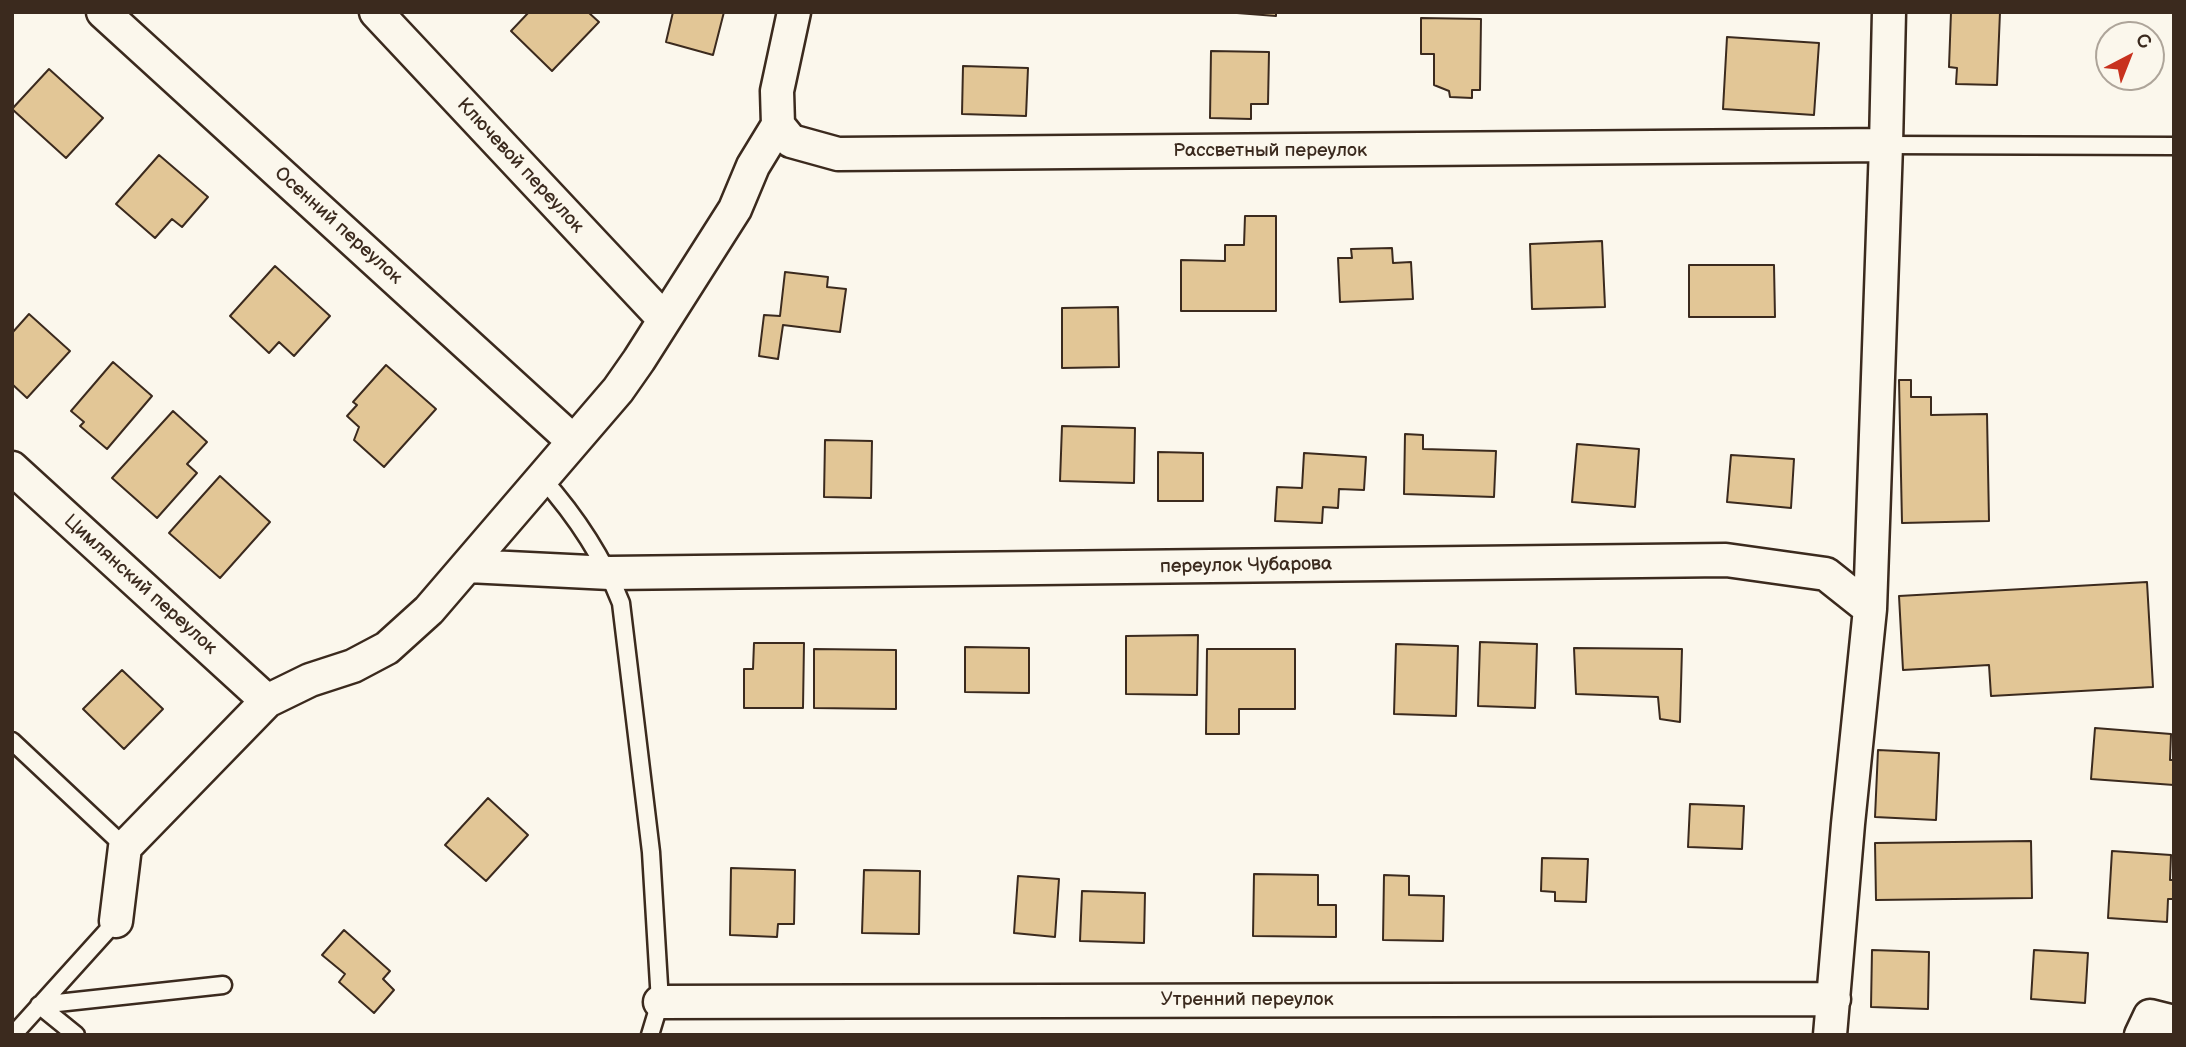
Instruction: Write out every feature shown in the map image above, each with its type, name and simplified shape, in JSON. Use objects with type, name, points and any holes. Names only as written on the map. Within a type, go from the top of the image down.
[{"type":"street","name":"Осенний переулок","points":[[103,12],[573,441]]},
{"type":"street","name":"Ключевой переулок","points":[[376,12],[664,319]]},
{"type":"street","points":[[116,921],[125,846],[267,701],[310,680],[353,666],[387,648],[429,611],[618,390],[735,209],[752,166],[778,125],[777,91],[794,12]]},
{"type":"street","points":[[1830,1035],[1870,609],[1889,12]]},
{"type":"street","name":"Рассветный переулок","points":[[778,125],[792,141],[838,154],[1886,145]]},
{"type":"street","name":"Цимлянский переулок","points":[[12,468],[267,701]]},
{"type":"street","name":"переулок Чубарова","points":[[610,573],[1726,560],[1826,574],[1870,609]]},
{"type":"street","points":[[468,566],[610,573]]},
{"type":"street","name":"Утренний переулок","points":[[660,1002],[1834,999]]},
{"type":"street","points":[[2141,1035],[2150,1016],[2174,1022]]},
{"type":"lane","points":[[1886,145],[2174,146]]},
{"type":"lane","points":[[542,478],[564,503],[610,573],[621,603],[649,838],[660,1002],[650,1035]]},
{"type":"lane","points":[[12,741],[125,846]]},
{"type":"lane","points":[[13,1035],[116,921]]},
{"type":"lane","points":[[38,1005],[223,985]]},
{"type":"lane","points":[[38,1005],[76,1035]]},
{"type":"building","points":[[529,12],[588,12],[599,22],[552,71],[511,31]]},
{"type":"building","points":[[673,12],[724,12],[713,55],[666,42]]},
{"type":"building","points":[[1224,12],[1276,12],[1276,16]]},
{"type":"building","points":[[1951,12],[2000,12],[1997,85],[1956,84],[1957,68],[1949,67]]},
{"type":"building","points":[[1421,18],[1481,19],[1480,90],[1472,90],[1472,98],[1450,97],[1449,91],[1434,85],[1434,54],[1421,54]]},
{"type":"building","points":[[1727,37],[1819,43],[1814,115],[1723,109]]},
{"type":"building","points":[[1211,51],[1269,52],[1268,104],[1251,104],[1251,119],[1210,118]]},
{"type":"building","points":[[963,66],[1028,68],[1026,116],[962,114]]},
{"type":"building","points":[[49,69],[103,118],[66,158],[12,109]]},
{"type":"building","points":[[159,155],[208,197],[182,227],[172,219],[155,238],[116,204]]},
{"type":"building","points":[[1245,216],[1276,216],[1276,311],[1181,311],[1181,260],[1225,261],[1225,245],[1244,245]]},
{"type":"building","points":[[1602,241],[1605,307],[1532,309],[1530,244]]},
{"type":"building","points":[[1392,248],[1393,263],[1411,262],[1413,299],[1340,302],[1338,258],[1352,258],[1351,249]]},
{"type":"building","points":[[1689,265],[1774,265],[1775,317],[1689,317]]},
{"type":"building","points":[[275,266],[330,316],[294,356],[279,342],[269,353],[230,316]]},
{"type":"building","points":[[785,272],[828,277],[827,287],[846,289],[840,332],[783,325],[778,359],[759,356],[764,315],[780,316]]},
{"type":"building","points":[[1118,307],[1119,367],[1062,368],[1062,308]]},
{"type":"building","points":[[29,314],[70,351],[27,398],[12,384],[12,333]]},
{"type":"building","points":[[113,362],[152,396],[107,449],[80,426],[84,422],[71,411]]},
{"type":"building","points":[[386,365],[436,409],[384,467],[354,440],[359,427],[347,416],[357,405],[353,402]]},
{"type":"building","points":[[1899,380],[1911,380],[1911,397],[1931,397],[1931,415],[1987,414],[1989,521],[1902,523]]},
{"type":"building","points":[[173,411],[207,442],[187,464],[197,473],[157,518],[112,478]]},
{"type":"building","points":[[1062,426],[1135,428],[1134,483],[1060,481]]},
{"type":"building","points":[[1405,434],[1423,435],[1423,449],[1496,451],[1494,497],[1404,494]]},
{"type":"building","points":[[825,440],[872,441],[871,498],[824,497]]},
{"type":"building","points":[[1577,444],[1639,449],[1635,507],[1572,502]]},
{"type":"building","points":[[1158,452],[1203,453],[1203,501],[1158,501]]},
{"type":"building","points":[[1304,453],[1366,457],[1364,490],[1339,489],[1338,508],[1323,507],[1322,523],[1275,521],[1277,487],[1302,488]]},
{"type":"building","points":[[1731,455],[1794,459],[1791,508],[1727,502]]},
{"type":"building","points":[[220,476],[270,522],[220,578],[169,533]]},
{"type":"building","points":[[2147,582],[2153,687],[1991,696],[1989,665],[1903,670],[1899,596]]},
{"type":"building","points":[[1198,635],[1197,695],[1126,694],[1126,636]]},
{"type":"building","points":[[1480,642],[1537,644],[1535,708],[1478,706]]},
{"type":"building","points":[[754,643],[804,643],[803,708],[744,708],[744,669],[753,669]]},
{"type":"building","points":[[1396,644],[1458,646],[1456,716],[1394,714]]},
{"type":"building","points":[[965,647],[1029,648],[1029,693],[965,692]]},
{"type":"building","points":[[1574,648],[1682,649],[1680,722],[1660,719],[1658,697],[1576,694]]},
{"type":"building","points":[[814,649],[896,650],[896,709],[814,708]]},
{"type":"building","points":[[1207,649],[1295,649],[1295,709],[1239,709],[1239,734],[1206,734]]},
{"type":"building","points":[[122,670],[163,709],[124,749],[83,709]]},
{"type":"building","points":[[2095,728],[2171,734],[2170,760],[2174,760],[2174,785],[2091,779]]},
{"type":"building","points":[[1878,750],[1939,753],[1936,820],[1875,817]]},
{"type":"building","points":[[488,798],[528,835],[486,881],[445,845]]},
{"type":"building","points":[[1690,804],[1744,806],[1742,849],[1688,847]]},
{"type":"building","points":[[2031,841],[2032,898],[1876,900],[1875,843]]},
{"type":"building","points":[[2112,851],[2171,855],[2170,880],[2174,880],[2174,899],[2168,899],[2167,922],[2108,918]]},
{"type":"building","points":[[1542,858],[1588,859],[1586,902],[1555,901],[1555,892],[1541,891]]},
{"type":"building","points":[[731,868],[795,870],[794,924],[778,924],[777,937],[730,935]]},
{"type":"building","points":[[864,870],[920,871],[919,934],[862,933]]},
{"type":"building","points":[[1254,874],[1318,875],[1318,905],[1336,905],[1336,937],[1253,936]]},
{"type":"building","points":[[1384,875],[1409,876],[1409,895],[1444,896],[1443,941],[1383,940]]},
{"type":"building","points":[[1018,876],[1059,879],[1055,937],[1014,933]]},
{"type":"building","points":[[1082,891],[1145,893],[1144,943],[1080,941]]},
{"type":"building","points":[[344,930],[390,971],[383,979],[394,990],[374,1013],[339,982],[345,974],[322,955]]},
{"type":"building","points":[[1872,950],[1929,952],[1928,1009],[1871,1007]]},
{"type":"building","points":[[2034,950],[2088,953],[2085,1003],[2031,999]]}]
